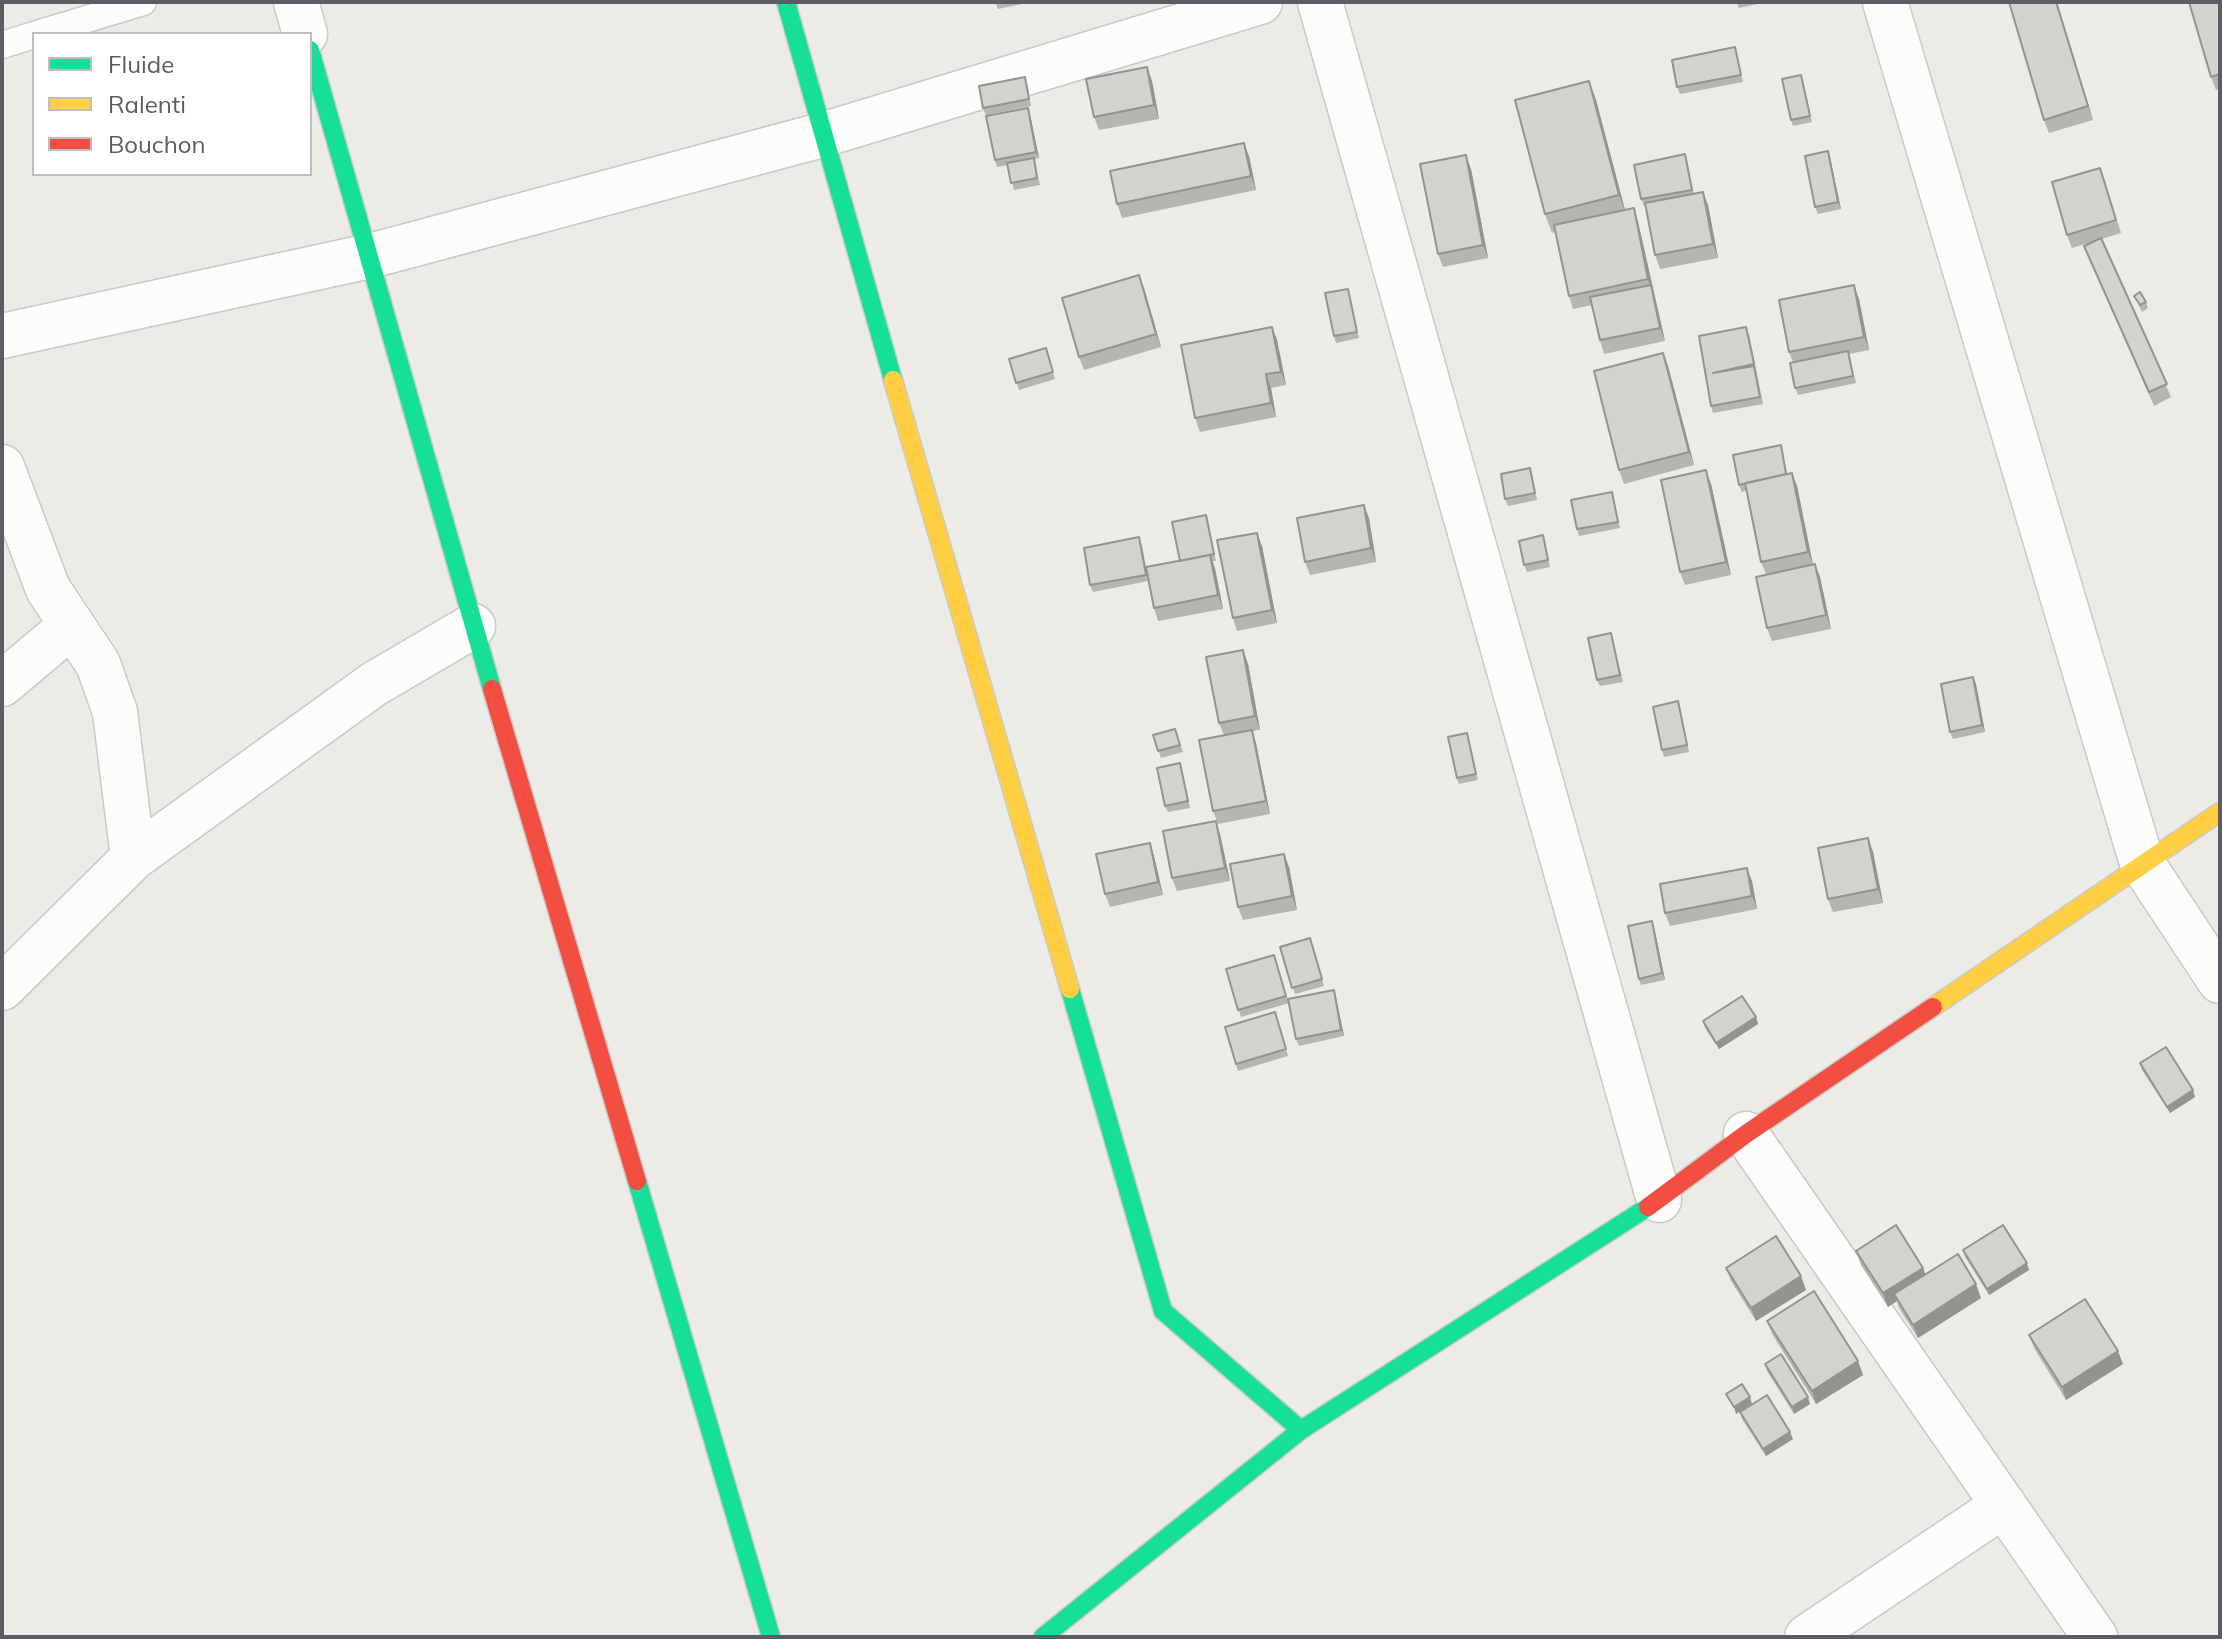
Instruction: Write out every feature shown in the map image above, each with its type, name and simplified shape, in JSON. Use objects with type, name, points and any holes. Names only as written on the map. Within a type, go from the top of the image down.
[{"type":"street","points":[[296,2],[304,32]]},
{"type":"street","points":[[786,2],[1163,1311],[1301,1430]]},
{"type":"street","points":[[2,336],[370,256],[822,135],[1260,2]]},
{"type":"street","points":[[1320,2],[1659,1200]]},
{"type":"street","points":[[1885,2],[2142,863],[2220,981]]},
{"type":"street","points":[[312,57],[473,626],[771,1637]]},
{"type":"street","points":[[2,467],[48,589],[98,664],[115,712],[133,858]]},
{"type":"street","points":[[2,684],[72,625]]},
{"type":"street","points":[[2,988],[133,858],[374,684],[473,626]]},
{"type":"street","points":[[1043,1637],[1301,1430],[1659,1200],[1746,1134],[2220,812]]},
{"type":"street","points":[[1746,1134],[2095,1637]]},
{"type":"street","points":[[1807,1637],[2004,1505]]},
{"type":"lane","points":[[43,32],[143,2]]},
{"type":"lane","points":[[2,45],[32,35]]},
{"type":"building","points":[[2009,2],[2056,2],[2088,106],[2044,120]]},
{"type":"building","points":[[2189,2],[2220,2],[2220,74],[2211,77]]},
{"type":"building","points":[[1735,47],[1741,75],[1677,87],[1672,60]]},
{"type":"building","points":[[1147,67],[1154,105],[1094,117],[1086,79]]},
{"type":"building","points":[[1801,75],[1810,116],[1791,120],[1782,79]]},
{"type":"building","points":[[1025,77],[1029,99],[983,108],[979,86]]},
{"type":"building","points":[[1589,81],[1619,195],[1545,214],[1515,100]]},
{"type":"building","points":[[1028,108],[1036,152],[995,160],[986,116]]},
{"type":"building","points":[[1244,143],[1251,176],[1117,204],[1110,171]]},
{"type":"building","points":[[1828,151],[1838,202],[1815,207],[1805,156]]},
{"type":"building","points":[[1685,154],[1692,190],[1641,199],[1634,165]]},
{"type":"building","points":[[1466,155],[1483,245],[1438,254],[1420,164]]},
{"type":"building","points":[[1034,158],[1037,178],[1011,183],[1007,163]]},
{"type":"building","points":[[2100,168],[2116,220],[2067,235],[2052,182]]},
{"type":"building","points":[[1703,192],[1713,244],[1655,255],[1645,203]]},
{"type":"building","points":[[1634,208],[1648,279],[1569,296],[1554,225]]},
{"type":"building","points":[[2101,238],[2167,384],[2149,392],[2084,246]]},
{"type":"building","points":[[1139,275],[1156,334],[1079,357],[1062,298]]},
{"type":"building","points":[[1651,285],[1660,328],[1600,340],[1590,297]]},
{"type":"building","points":[[1854,285],[1864,337],[1789,352],[1779,300]]},
{"type":"building","points":[[1348,289],[1357,332],[1334,336],[1325,293]]},
{"type":"building","points":[[2140,292],[2146,302],[2140,305],[2134,296]]},
{"type":"building","points":[[1272,327],[1281,372],[1266,374],[1271,403],[1195,418],[1181,345]]},
{"type":"building","points":[[1746,327],[1754,364],[1713,373],[1754,366],[1760,397],[1711,406],[1699,336]]},
{"type":"building","points":[[1046,348],[1053,372],[1016,383],[1009,359]]},
{"type":"building","points":[[1848,351],[1853,376],[1795,388],[1790,363]]},
{"type":"building","points":[[1663,353],[1689,452],[1619,470],[1594,371]]},
{"type":"building","points":[[1781,445],[1786,474],[1739,485],[1733,455]]},
{"type":"building","points":[[1530,468],[1535,493],[1505,499],[1501,474]]},
{"type":"building","points":[[1706,470],[1726,562],[1680,572],[1661,480]]},
{"type":"building","points":[[1792,473],[1808,552],[1761,562],[1745,483]]},
{"type":"building","points":[[1612,492],[1618,522],[1577,529],[1571,500]]},
{"type":"building","points":[[1364,505],[1371,548],[1305,562],[1297,518]]},
{"type":"building","points":[[1206,515],[1214,554],[1180,561],[1172,522]]},
{"type":"building","points":[[1257,533],[1272,610],[1233,618],[1217,540]]},
{"type":"building","points":[[1543,535],[1548,560],[1524,565],[1519,541]]},
{"type":"building","points":[[1139,537],[1146,575],[1090,585],[1084,548]]},
{"type":"building","points":[[1210,555],[1218,595],[1154,608],[1146,567]]},
{"type":"building","points":[[1815,564],[1826,615],[1767,628],[1756,577]]},
{"type":"building","points":[[1611,633],[1620,675],[1597,680],[1588,638]]},
{"type":"building","points":[[1243,650],[1255,716],[1219,723],[1206,657]]},
{"type":"building","points":[[1973,677],[1982,725],[1950,732],[1941,684]]},
{"type":"building","points":[[1678,701],[1687,745],[1662,750],[1653,707]]},
{"type":"building","points":[[1175,729],[1180,745],[1158,751],[1153,735]]},
{"type":"building","points":[[1252,730],[1266,801],[1213,811],[1199,740]]},
{"type":"building","points":[[1467,733],[1476,774],[1457,778],[1448,737]]},
{"type":"building","points":[[1180,763],[1188,801],[1165,806],[1157,768]]},
{"type":"building","points":[[1216,821],[1225,868],[1172,878],[1163,831]]},
{"type":"building","points":[[1868,838],[1878,889],[1828,899],[1818,848]]},
{"type":"building","points":[[1150,843],[1158,882],[1105,894],[1096,854]]},
{"type":"building","points":[[1284,854],[1292,896],[1238,907],[1230,864]]},
{"type":"building","points":[[1747,868],[1752,896],[1665,913],[1660,884]]},
{"type":"building","points":[[1652,921],[1662,973],[1639,979],[1628,926]]},
{"type":"building","points":[[1310,938],[1322,979],[1292,988],[1280,947]]},
{"type":"building","points":[[1274,955],[1286,996],[1238,1010],[1226,969]]},
{"type":"building","points":[[1334,990],[1341,1030],[1296,1039],[1288,999]]},
{"type":"building","points":[[1742,996],[1756,1017],[1716,1043],[1703,1021]]},
{"type":"building","points":[[1275,1012],[1286,1049],[1236,1064],[1225,1027]]},
{"type":"building","points":[[2166,1047],[2193,1090],[2167,1107],[2140,1063]]},
{"type":"building","points":[[1896,1225],[1923,1268],[1883,1293],[1856,1251]]},
{"type":"building","points":[[2003,1225],[2027,1263],[1987,1289],[1963,1250]]},
{"type":"building","points":[[1776,1236],[1801,1276],[1751,1308],[1726,1268]]},
{"type":"building","points":[[1958,1254],[1976,1284],[1913,1325],[1894,1294]]},
{"type":"building","points":[[1814,1291],[1858,1361],[1812,1391],[1767,1321]]},
{"type":"building","points":[[2085,1299],[2118,1351],[2062,1387],[2029,1335]]},
{"type":"building","points":[[1781,1354],[1808,1397],[1792,1407],[1765,1364]]},
{"type":"building","points":[[1742,1384],[1750,1397],[1734,1407],[1726,1394]]},
{"type":"building","points":[[1767,1395],[1790,1432],[1763,1449],[1740,1412]]},
{"type":"traffic: fast","points":[[786,2],[893,380]]},
{"type":"traffic: fast","points":[[312,57],[492,689]]},
{"type":"traffic: fast","points":[[1070,989],[1163,1311],[1301,1430]]},
{"type":"traffic: fast","points":[[637,1181],[771,1637]]},
{"type":"traffic: fast","points":[[1043,1637],[1301,1430],[1648,1207]]},
{"type":"traffic: slow","points":[[893,380],[1070,989]]},
{"type":"traffic: slow","points":[[1933,1007],[2220,812]]},
{"type":"traffic: jam","points":[[492,689],[637,1181]]},
{"type":"traffic: jam","points":[[1648,1207],[1746,1134],[1933,1007]]}]
